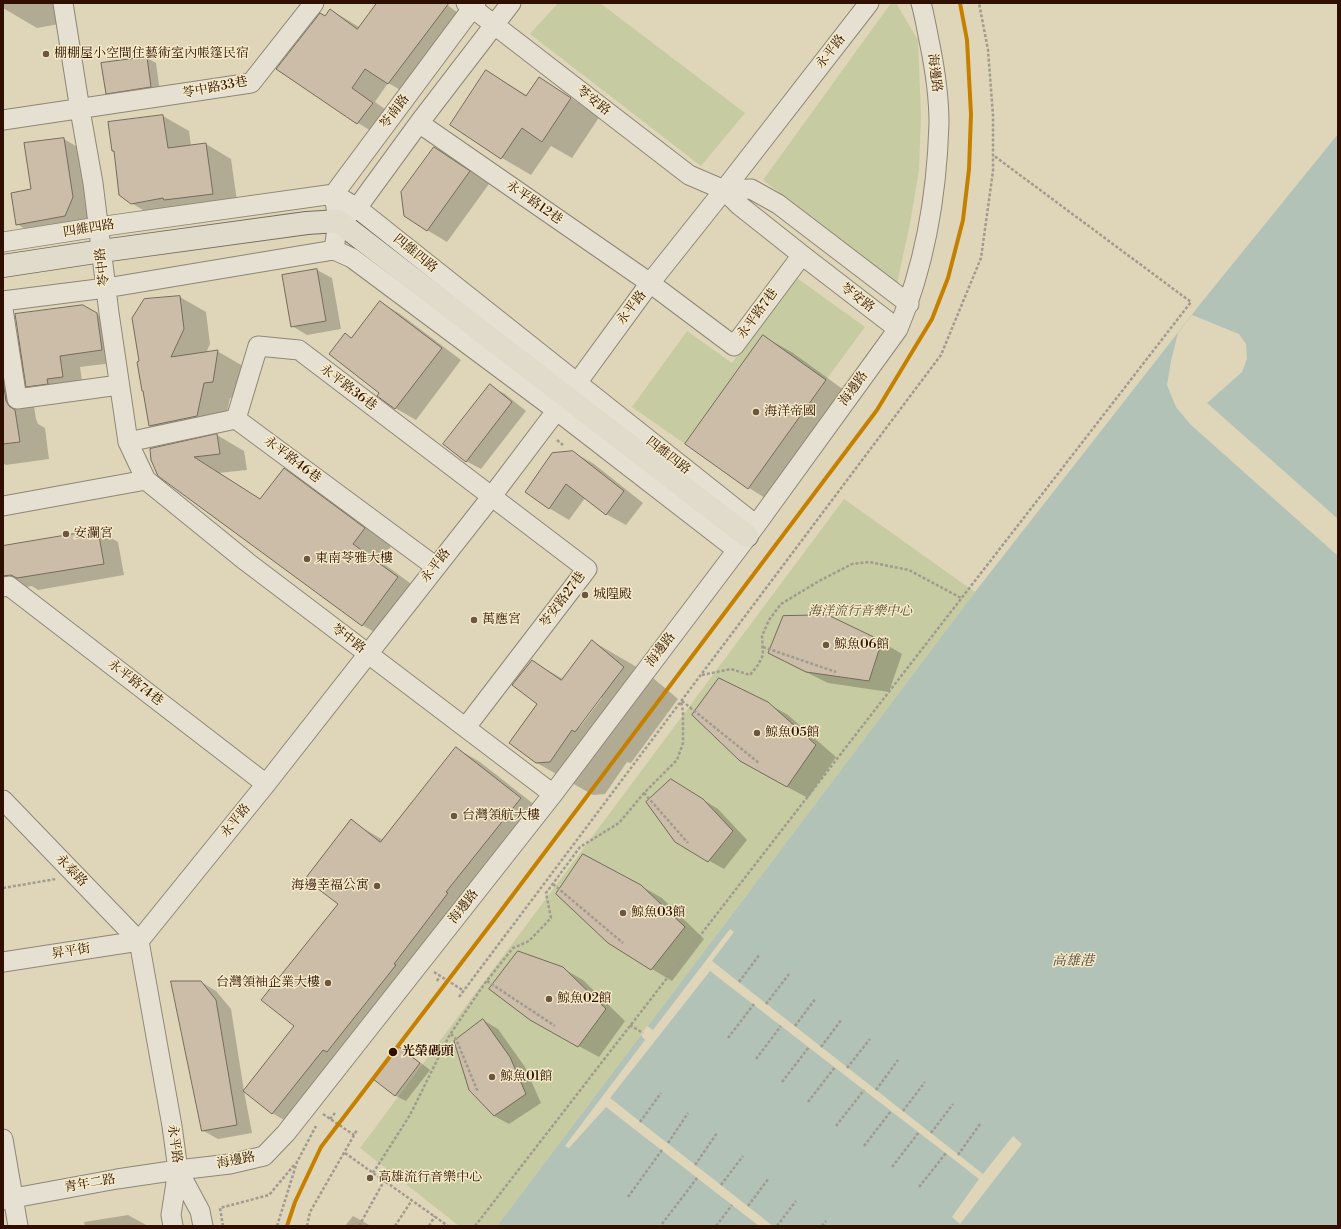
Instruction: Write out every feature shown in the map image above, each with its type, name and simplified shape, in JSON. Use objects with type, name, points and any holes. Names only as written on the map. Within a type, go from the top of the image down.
[{"type":"main road","name":"四維四路","points":[[3,266],[307,223],[338,221],[746,537]]},
{"type":"street","name":"苓中路","points":[[63,3],[93,183],[119,385],[128,442],[146,480],[247,562],[553,794]]},
{"type":"street","name":"苓中路33巷","points":[[3,120],[80,110],[251,83],[314,3]]},
{"type":"street","name":"苓南路","points":[[338,221],[357,208],[419,123],[511,3]]},
{"type":"street","name":"永平路","points":[[178,1170],[172,1126],[139,941],[266,784],[492,496],[650,284],[869,3]]},
{"type":"street","name":"海邊路","points":[[178,1170],[230,1164],[264,1156],[286,1133],[553,794],[746,537],[898,329],[908,304],[920,264],[927,232],[935,180],[939,122],[934,69],[921,3]]},
{"type":"street","name":"苓南路","points":[[334,194],[471,5]]},
{"type":"street","name":"苓安路","points":[[471,5],[494,25],[689,175],[724,190],[739,205],[898,329]]},
{"type":"street","name":"永平路12巷","points":[[419,123],[650,284]]},
{"type":"street","name":"苓安路","points":[[724,190],[751,189],[778,204],[908,304]]},
{"type":"street","name":"四維四路","points":[[3,242],[98,227],[334,194],[357,208],[566,397]]},
{"type":"street","points":[[3,301],[106,288],[334,250],[338,221],[334,194]]},
{"type":"street","name":"四維四路","points":[[334,250],[352,258],[566,397]]},
{"type":"street","name":"永平路7巷","points":[[650,284],[734,346],[802,255]]},
{"type":"street","points":[[3,309],[17,399],[119,385]]},
{"type":"street","name":"永平路36巷","points":[[236,419],[258,346],[299,350],[492,496]]},
{"type":"street","points":[[128,442],[236,419]]},
{"type":"street","name":"永平路46巷","points":[[236,419],[436,567]]},
{"type":"street","points":[[3,506],[146,480]]},
{"type":"street","name":"苓安路27巷","points":[[466,727],[587,569],[492,496]]},
{"type":"street","name":"永平路74巷","points":[[3,587],[9,586],[266,784]]},
{"type":"street","name":"永泰路","points":[[3,800],[139,941]]},
{"type":"street","name":"昇平街","points":[[3,962],[139,941]]},
{"type":"street","points":[[3,1139],[8,1199],[18,1226]]},
{"type":"street","points":[[173,1226],[171,1215],[178,1170]]},
{"type":"street","points":[[178,1170],[200,1211],[203,1226]]},
{"type":"street","name":"青年二路","points":[[8,1199],[117,1179],[178,1170]]},
{"type":"path","points":[[459,998],[941,355],[981,258],[993,171],[993,115],[988,50],[979,3]]},
{"type":"path","points":[[475,1226],[1191,302],[993,155]]},
{"type":"path","points":[[701,676],[731,669],[750,675],[758,665],[763,655],[762,636],[769,620],[781,604],[852,564],[869,562],[909,570],[961,598]]},
{"type":"path","points":[[763,647],[836,672]]},
{"type":"path","points":[[682,702],[759,763]]},
{"type":"path","points":[[372,1172],[410,1115],[451,1034],[487,981],[513,948],[528,941],[552,918],[546,893],[580,848],[619,823],[644,793],[677,760],[683,743],[682,702]]},
{"type":"path","points":[[644,793],[688,843]]},
{"type":"path","points":[[3,888],[76,876]]},
{"type":"path","points":[[553,884],[623,943]]},
{"type":"path","points":[[739,982],[760,954]]},
{"type":"path","points":[[420,963],[464,990]]},
{"type":"path","points":[[766,1004],[789,974]]},
{"type":"path","points":[[437,981],[440,976]]},
{"type":"path","points":[[487,981],[555,1026]]},
{"type":"path","points":[[795,1026],[816,998]]},
{"type":"path","points":[[728,1038],[754,1004]]},
{"type":"path","points":[[821,1047],[842,1019]]},
{"type":"path","points":[[630,1025],[643,1033]]},
{"type":"path","points":[[756,1059],[781,1026]]},
{"type":"path","points":[[451,1034],[456,1039],[478,1092]]},
{"type":"path","points":[[847,1068],[870,1039]]},
{"type":"path","points":[[782,1082],[809,1047]]},
{"type":"path","points":[[876,1090],[898,1060]]},
{"type":"path","points":[[808,1102],[835,1067]]},
{"type":"path","points":[[902,1111],[925,1082]]},
{"type":"path","points":[[836,1126],[864,1090]]},
{"type":"path","points":[[640,1122],[661,1093]]},
{"type":"path","points":[[931,1133],[953,1104]]},
{"type":"path","points":[[308,1105],[354,1135]]},
{"type":"path","points":[[864,1146],[891,1111]]},
{"type":"path","points":[[330,1119],[335,1113]]},
{"type":"path","points":[[668,1143],[688,1113]]},
{"type":"path","points":[[277,1226],[297,1162],[319,1121]]},
{"type":"path","points":[[958,1155],[980,1124]]},
{"type":"path","points":[[307,1226],[310,1212],[357,1130]]},
{"type":"path","points":[[892,1167],[919,1132]]},
{"type":"path","points":[[695,1164],[717,1133]]},
{"type":"path","points":[[628,1197],[662,1150]]},
{"type":"path","points":[[345,1153],[448,1226]]},
{"type":"path","points":[[919,1187],[946,1153]]},
{"type":"path","points":[[721,1185],[743,1156]]},
{"type":"path","points":[[223,1226],[220,1208],[269,1195],[297,1162]]},
{"type":"path","points":[[662,1224],[697,1178]]},
{"type":"path","points":[[748,1206],[769,1178]]},
{"type":"path","points":[[359,1226],[384,1181]]},
{"type":"path","points":[[395,1226],[412,1200]]},
{"type":"path","points":[[777,1226],[796,1201]]},
{"type":"path","points":[[716,1226],[732,1205]]},
{"type":"path","points":[[429,1226],[435,1216]]},
{"type":"path","points":[[822,1226],[826,1221]]},
{"type":"green space","points":[[558,3],[600,3],[745,113],[701,166],[530,34]]},
{"type":"green space","points":[[891,3],[896,3],[918,40],[921,115],[919,170],[910,224],[897,284],[763,180]]},
{"type":"green space","points":[[794,276],[865,327],[826,380],[763,335],[685,444],[632,407],[687,331],[732,363]]},
{"type":"green space","name":"海洋流行音樂中心","points":[[844,499],[975,592],[497,1226],[459,1226],[360,1148]]},
{"type":"water","name":"高雄港","points":[[1338,134],[1338,1226],[497,1226],[975,592],[1201,303]]},
{"type":"pier","points":[[1192,315],[1239,334],[1246,344],[1247,359],[1242,372],[1207,403],[1338,519],[1338,556],[1190,424],[1176,407],[1167,385],[1171,361],[1178,333]]},
{"type":"pier","points":[[730,929],[734,932],[712,961],[983,1174],[1013,1136],[1022,1144],[960,1224],[952,1217],[979,1179],[710,971],[610,1098],[773,1226],[759,1226],[606,1107],[569,1148],[565,1146],[645,1040],[641,1035],[647,1026],[653,1030]]},
{"type":"building","points":[[377,3],[449,3],[388,84],[365,69],[352,88],[373,103],[357,124],[276,69],[320,13],[325,16],[330,9],[357,29]]},
{"type":"building","points":[[147,57],[151,87],[106,94],[101,63]]},
{"type":"building","points":[[486,70],[526,96],[539,77],[571,98],[542,142],[522,128],[501,159],[450,125]]},
{"type":"building","points":[[163,115],[168,148],[206,143],[213,194],[164,200],[163,198],[131,204],[119,195],[114,151],[112,151],[108,122]]},
{"type":"building","points":[[64,138],[73,197],[65,216],[16,225],[11,193],[31,189],[24,143]]},
{"type":"building","points":[[434,147],[470,171],[427,231],[404,216],[401,192]]},
{"type":"building","points":[[317,269],[326,321],[291,327],[282,275]]},
{"type":"building","points":[[180,296],[184,329],[171,357],[218,350],[213,382],[204,383],[197,416],[149,426],[137,362],[139,361],[132,318],[144,299]]},
{"type":"building","points":[[380,301],[442,348],[395,409],[377,396],[379,393],[329,354],[345,333],[351,338]]},
{"type":"building","points":[[83,305],[97,313],[102,350],[60,356],[63,377],[47,379],[48,384],[26,387],[15,314]]},
{"type":"building","name":"海洋帝國","points":[[763,335],[826,380],[748,489],[685,444]]},
{"type":"building","points":[[3,381],[6,401],[9,406],[15,410],[20,442],[3,444]]},
{"type":"building","points":[[490,384],[512,402],[466,462],[443,444]]},
{"type":"building","points":[[217,434],[220,454],[194,457],[260,499],[284,468],[365,528],[353,544],[398,577],[362,626],[158,476],[151,460],[150,449]]},
{"type":"building","points":[[573,451],[624,491],[606,515],[566,484],[549,509],[525,492],[552,453]]},
{"type":"building","name":"安瀾宮","points":[[98,530],[104,564],[17,578],[11,575],[3,576],[3,546]]},
{"type":"building","name":"鯨魚06館","points":[[828,615],[882,641],[869,681],[806,672],[768,653],[783,616]]},
{"type":"building","points":[[592,640],[624,667],[575,732],[572,730],[550,762],[536,763],[509,743],[537,704],[512,685],[532,660],[561,680]]},
{"type":"building","name":"鯨魚05館","points":[[719,678],[768,702],[816,745],[787,787],[740,761],[692,715]]},
{"type":"building","points":[[456,747],[521,798],[446,892],[448,893],[394,964],[396,965],[327,1052],[323,1050],[272,1114],[243,1091],[294,1026],[261,1000],[338,904],[305,879],[351,819],[380,842]]},
{"type":"building","points":[[671,779],[703,799],[733,831],[708,862],[675,842],[646,802]]},
{"type":"building","name":"鯨魚03館","points":[[583,854],[641,885],[685,927],[651,970],[608,943],[556,894]]},
{"type":"building","name":"鯨魚02館","points":[[518,951],[563,967],[606,1009],[578,1047],[530,1020],[489,989]]},
{"type":"building","points":[[171,981],[201,981],[216,1000],[237,1125],[202,1131]]},
{"type":"building","name":"鯨魚01館","points":[[483,1019],[510,1057],[526,1094],[494,1116],[469,1090],[454,1041]]},
{"type":"building","points":[[398,1046],[420,1063],[395,1096],[373,1079]]},
{"type":"transit line","points":[[287,1226],[295,1202],[321,1147],[494,920],[877,410],[932,319],[948,278],[963,220],[969,169],[971,114],[967,40],[960,3]]},
{"type":"place","name":"棚棚屋小空間住藝術室內帳篷民宿","points":[[46,54]]},
{"type":"place","name":"海洋帝國","points":[[756,412]]},
{"type":"place","name":"安瀾宮","points":[[66,534]]},
{"type":"place","name":"東南苓雅大樓","points":[[307,559]]},
{"type":"place","name":"城隍殿","points":[[585,595]]},
{"type":"place","name":"萬應宮","points":[[474,620]]},
{"type":"place","name":"鯨魚06館","points":[[826,645]]},
{"type":"place","name":"鯨魚05館","points":[[757,733]]},
{"type":"place","name":"台灣領航大樓","points":[[454,816]]},
{"type":"place","name":"海邊幸福公寓","points":[[377,886]]},
{"type":"place","name":"鯨魚03館","points":[[623,913]]},
{"type":"place","name":"台灣領袖企業大樓","points":[[328,983]]},
{"type":"place","name":"鯨魚02館","points":[[549,999]]},
{"type":"place","name":"光榮碼頭","points":[[393,1052]]},
{"type":"place","name":"鯨魚01館","points":[[492,1077]]},
{"type":"place","name":"高雄流行音樂中心","points":[[370,1178]]}]
